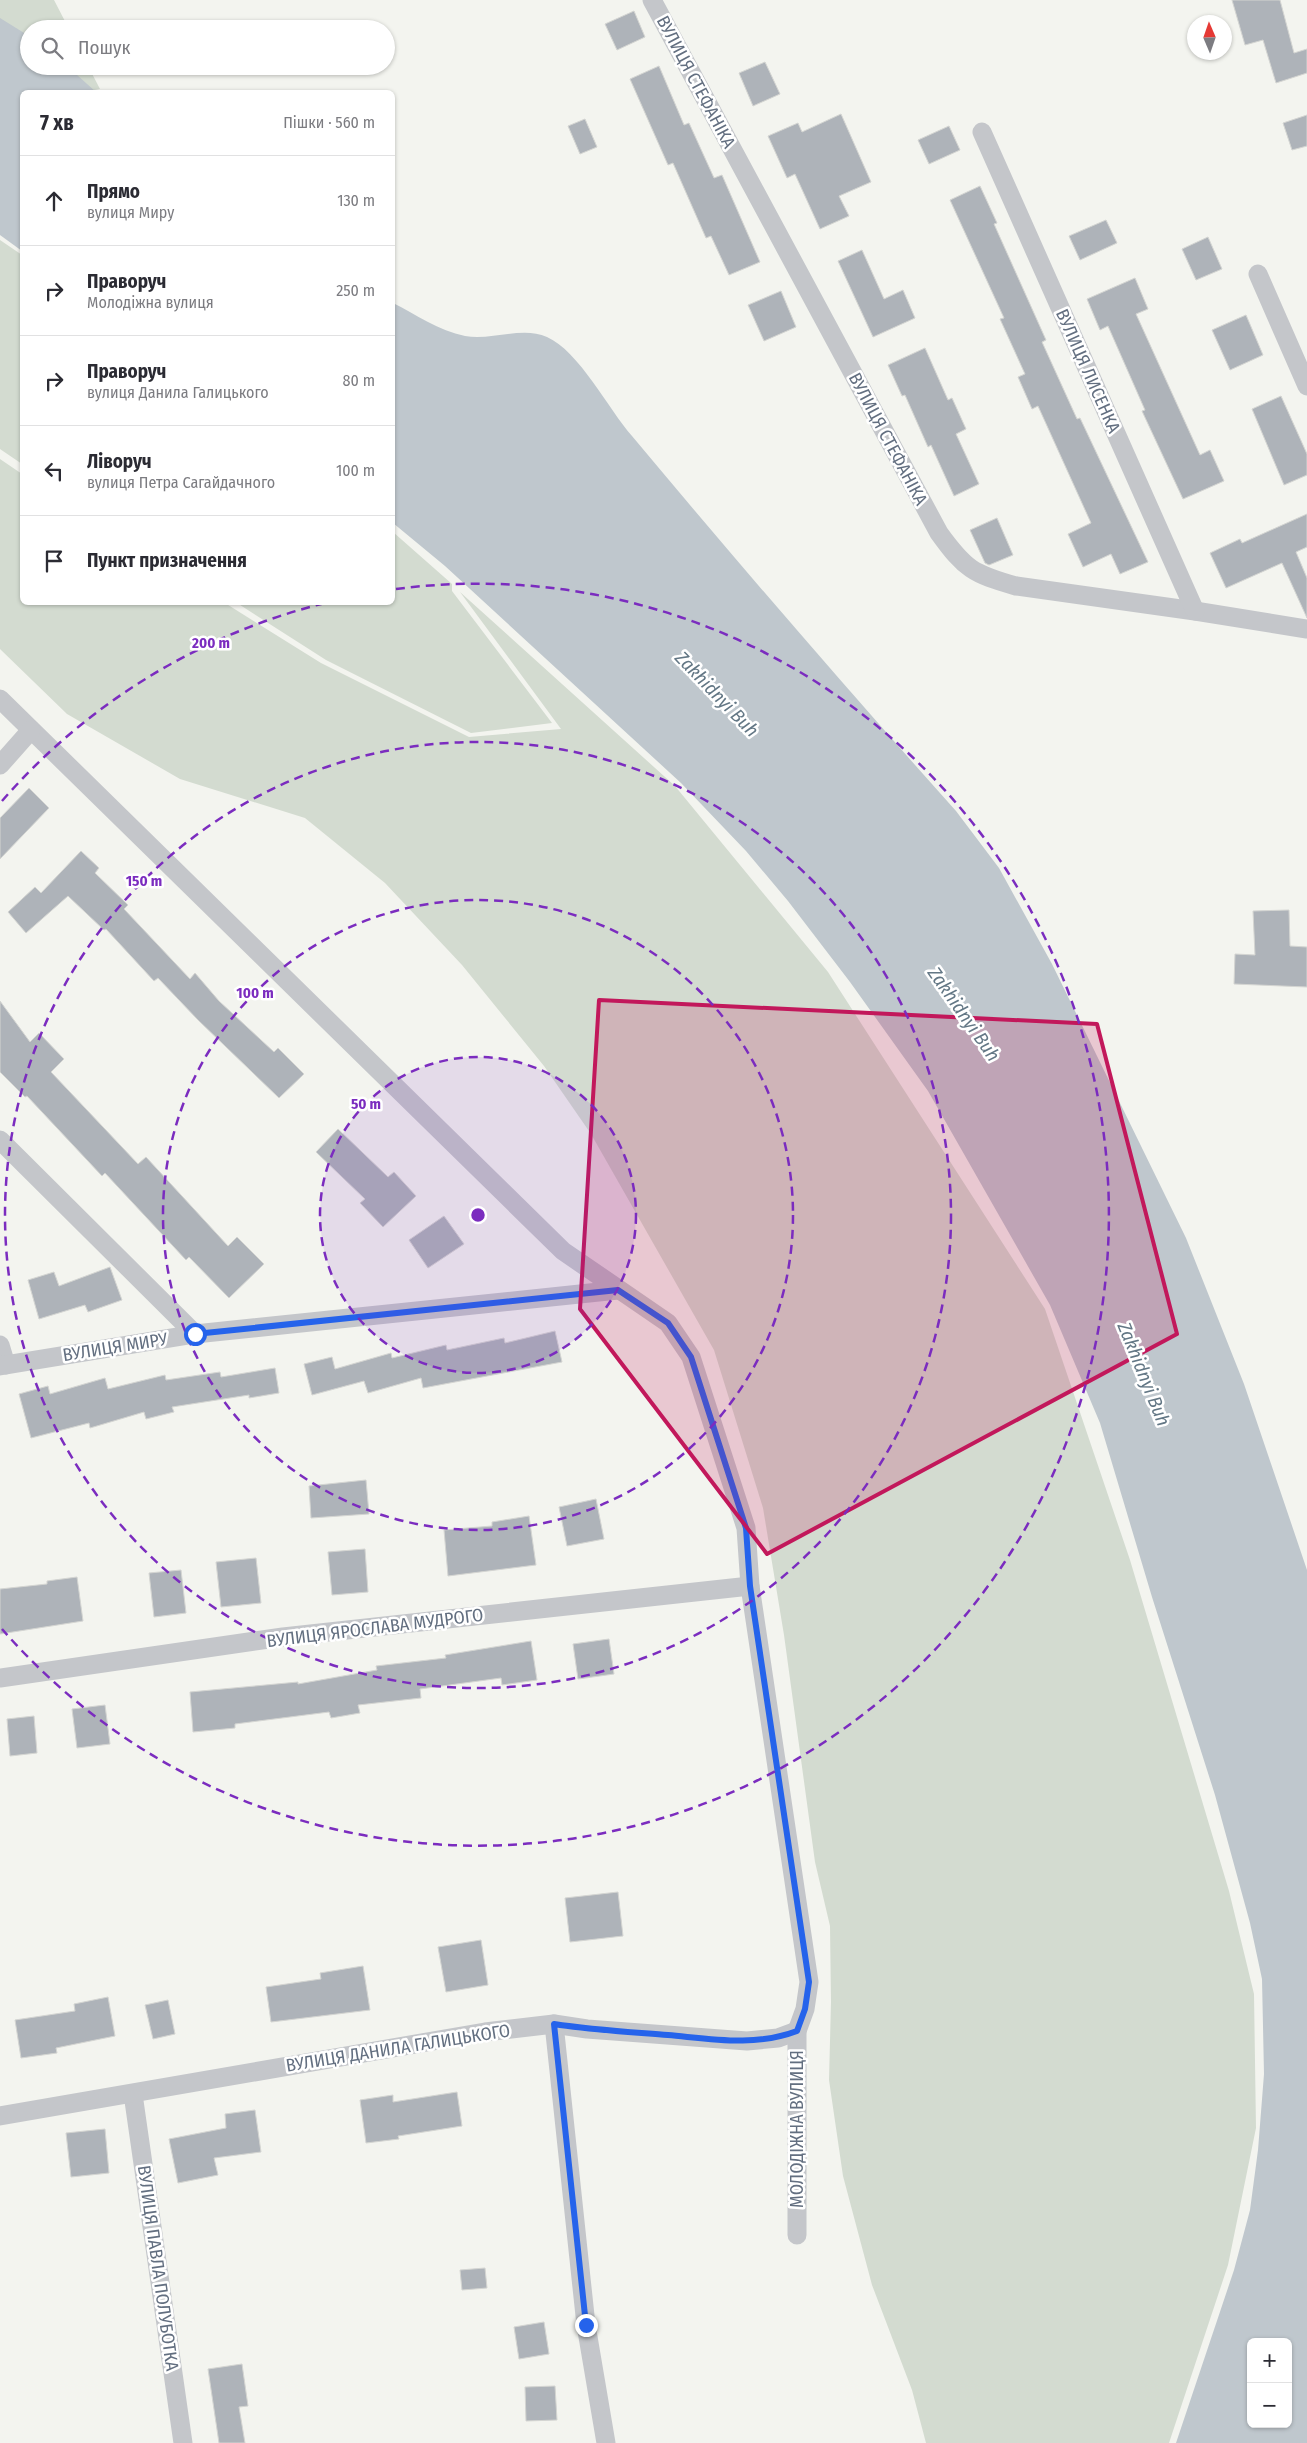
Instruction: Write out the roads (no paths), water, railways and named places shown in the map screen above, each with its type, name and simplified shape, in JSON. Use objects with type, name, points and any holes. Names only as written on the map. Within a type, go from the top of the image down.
[{"type":"street","name":"ВУЛИЦЯ СТЕФАНІКА","points":[[652,0],[939,533],[955,555],[967,567],[990,578],[1016,586],[1307,629]]},
{"type":"street","name":"ВУЛИЦЯ ЛИСЕНКА","points":[[982,132],[1194,611]]},
{"type":"street","points":[[1258,274],[1307,386]]},
{"type":"street","name":"МОЛОДІЖНА ВУЛИЦЯ","points":[[0,699],[563,1251],[668,1323],[691,1357],[746,1528],[750,1586],[809,1982],[805,2009],[797,2031],[797,2235]]},
{"type":"street","points":[[0,765],[32,730]]},
{"type":"street","points":[[0,1140],[195,1334]]},
{"type":"street","name":"ВУЛИЦЯ МИРУ","points":[[3,1366],[195,1334],[618,1290]]},
{"type":"street","points":[[0,1345],[3,1366]]},
{"type":"street","name":"ВУЛИЦЯ ЯРОСЛАВА МУДРОГО","points":[[0,1678],[283,1637],[750,1586]]},
{"type":"street","points":[[554,2024],[586,2325],[606,2443]]},
{"type":"street","name":"ВУЛИЦЯ ДАНИЛА ГАЛИЦЬКОГО","points":[[0,2116],[485,2032],[554,2024],[587,2029],[748,2042],[778,2038],[797,2031]]},
{"type":"street","name":"ВУЛИЦЯ ПАВЛА ПОЛУБОТКА","points":[[133,2094],[183,2443]]},
{"type":"water","points":[[0,18],[20,30],[20,75],[77,75],[94,90],[20,90],[20,250],[0,235]]},
{"type":"water","name":"Zakhidnyi Buh","points":[[395,304],[455,334],[485,337],[517,333],[537,334],[559,344],[571,355],[593,382],[623,425],[833,672],[956,811],[999,868],[1052,964],[1186,1238],[1244,1384],[1307,1570],[1307,2443],[1176,2443],[1234,2270],[1250,2210],[1258,2150],[1264,2074],[1262,1979],[1250,1923],[1215,1795],[1152,1597],[1100,1423],[1050,1305],[928,1091],[850,982],[788,901],[746,851],[681,783],[445,566],[395,525]]}]
